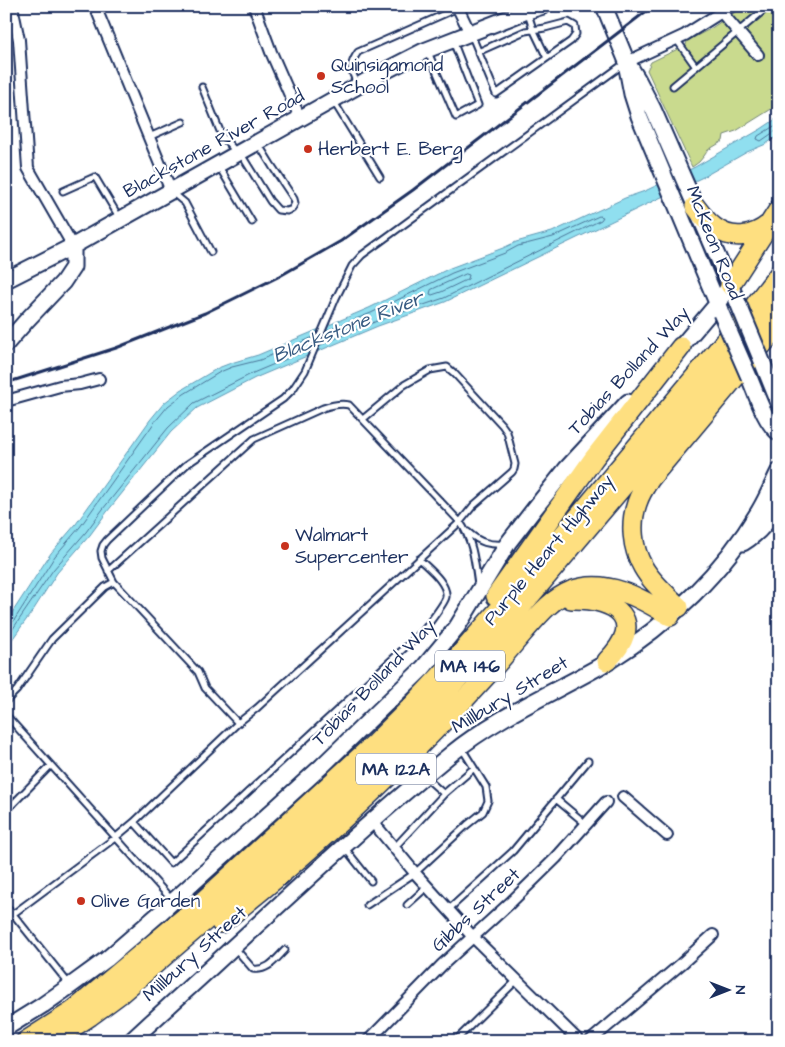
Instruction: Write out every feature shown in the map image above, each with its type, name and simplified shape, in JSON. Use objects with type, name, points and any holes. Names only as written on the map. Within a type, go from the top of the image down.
[{"type":"highway","points":[[688,209],[725,234],[735,236],[746,236],[755,233],[774,216]]},
{"type":"highway","points":[[733,292],[774,216]]},
{"type":"highway","name":"Purple Heart Highway","points":[[26,1041],[73,1011],[191,912],[375,743],[412,706],[456,659],[553,547],[779,274]]},
{"type":"highway","name":"Purple Heart Highway","points":[[52,1041],[120,994],[205,922],[323,816],[413,728],[491,642],[779,299]]},
{"type":"highway","points":[[675,612],[642,567],[633,536],[637,504],[642,491],[650,479],[779,325]]},
{"type":"highway","name":"MA 122A","points":[[412,706],[517,567],[594,458],[681,347]]},
{"type":"highway","name":"MA 122A","points":[[120,994],[221,923],[290,867],[338,824],[463,701],[555,600],[578,589],[596,587],[634,595],[675,612]]},
{"type":"highway","points":[[555,600],[595,600],[612,607],[622,615],[625,620],[625,637],[607,662]]},
{"type":"main road","name":"Blackstone River Road","points":[[6,280],[73,246],[300,118],[427,50],[518,11],[543,6]]},
{"type":"main road","name":"McKeon Road","points":[[604,6],[627,62],[653,109],[672,154],[719,308],[768,421],[779,433]]},
{"type":"main road","name":"McKeon Road","points":[[627,62],[632,94],[639,116],[658,160],[688,209],[733,292],[779,403]]},
{"type":"main road","points":[[6,344],[63,282],[73,267],[73,246]]},
{"type":"main road","name":"Tobias Bolland Way","points":[[8,1027],[43,1005],[106,959],[173,902],[316,772],[423,668],[456,627],[508,543],[567,468],[733,292]]},
{"type":"main road","points":[[762,362],[779,372]]},
{"type":"main road","name":"Millbury Street","points":[[131,1041],[372,821],[461,747],[510,714],[607,662],[630,647],[675,612],[734,549],[759,510],[779,471]]},
{"type":"main road","points":[[734,549],[753,536],[768,521],[779,504]]},
{"type":"street","points":[[12,6],[19,40],[28,168],[73,246]]},
{"type":"street","points":[[95,6],[171,191]]},
{"type":"street","points":[[254,6],[271,52],[300,118]]},
{"type":"street","points":[[627,62],[676,39],[731,6]]},
{"type":"street","points":[[458,7],[470,33]]},
{"type":"street","points":[[722,13],[758,55]]},
{"type":"street","points":[[6,401],[60,386],[80,384],[99,379]]},
{"type":"street","points":[[623,797],[667,834]]},
{"type":"street","name":"Gibbs Street","points":[[368,1041],[442,965],[556,858],[606,802]]},
{"type":"street","points":[[372,821],[415,873],[473,937],[579,1041]]},
{"type":"street","points":[[590,1041],[681,964],[713,934]]},
{"type":"lane","points":[[673,86],[764,10],[761,6]]},
{"type":"lane","points":[[359,86],[351,71],[352,61],[358,52],[444,15],[458,7]]},
{"type":"lane","points":[[518,11],[532,30],[547,58]]},
{"type":"lane","points":[[470,33],[478,52],[496,94],[571,41],[576,34],[575,26],[568,22],[525,30],[478,52]]},
{"type":"lane","points":[[676,39],[680,47],[696,66]]},
{"type":"lane","points":[[427,50],[456,117],[478,105],[453,40]]},
{"type":"lane","points":[[238,724],[205,688],[198,672],[114,582],[102,558],[101,551],[103,545],[186,465],[283,399],[297,384],[305,371],[336,298],[352,266],[362,256],[627,62]]},
{"type":"lane","points":[[202,87],[222,136],[239,153],[278,210],[287,211],[292,209],[295,203],[294,199],[258,142]]},
{"type":"lane","points":[[333,100],[380,177]]},
{"type":"lane","points":[[149,137],[183,122]]},
{"type":"lane","points":[[218,165],[252,222]]},
{"type":"lane","points":[[63,191],[95,177],[121,219]]},
{"type":"lane","points":[[171,191],[185,203],[211,252]]},
{"type":"lane","points":[[6,919],[116,838],[134,822],[238,724],[460,522],[473,506],[512,472],[515,464],[507,432],[457,375],[447,367],[430,370],[404,385],[363,419]]},
{"type":"lane","points":[[108,571],[254,439],[334,404],[349,405],[476,540],[496,545],[508,543]]},
{"type":"lane","points":[[466,531],[471,546],[479,590]]},
{"type":"lane","points":[[134,822],[171,863],[424,630],[446,598],[446,590],[443,583],[420,559]]},
{"type":"lane","points":[[6,701],[17,690],[52,638],[105,587],[114,582]]},
{"type":"lane","points":[[6,715],[173,902]]},
{"type":"lane","points":[[367,906],[415,873],[483,812],[488,802],[486,787],[461,747]]},
{"type":"lane","points":[[448,910],[513,850],[588,760]]},
{"type":"lane","points":[[6,811],[51,765]]},
{"type":"lane","points":[[394,848],[444,794],[474,768]]},
{"type":"lane","points":[[425,776],[444,794]]},
{"type":"lane","points":[[556,799],[587,824]]},
{"type":"lane","points":[[343,847],[371,881]]},
{"type":"lane","points":[[407,904],[428,887]]},
{"type":"lane","points":[[6,907],[70,986]]},
{"type":"lane","points":[[234,947],[253,970],[265,968],[285,950]]},
{"type":"lane","points":[[455,1041],[517,980]]},
{"type":"lane","points":[[6,1008],[8,1027]]},
{"type":"green space","points":[[744,6],[779,6],[779,103],[736,131],[724,135],[723,141],[708,150],[699,162],[692,167],[647,70],[651,62],[686,45],[687,41],[710,29]]},
{"type":"water","name":"Blackstone River","points":[[779,117],[779,135],[766,144],[747,152],[703,177],[445,302],[378,326],[255,378],[197,408],[171,432],[90,535],[57,573],[6,648],[6,622],[51,553],[76,524],[150,420],[164,403],[181,390],[218,368],[258,355],[369,308],[450,268],[516,242],[552,232],[625,198],[645,191],[695,167]]},
{"type":"railway","points":[[6,383],[116,348],[205,313],[280,276],[341,241],[413,190],[653,6]]},
{"type":"place","name":"Quinsigamond School","points":[[321,76]]},
{"type":"place","name":"Herbert E. Berg","points":[[308,149]]},
{"type":"place","name":"Walmart Supercenter","points":[[285,546]]},
{"type":"place","name":"Olive Garden","points":[[81,901]]}]
